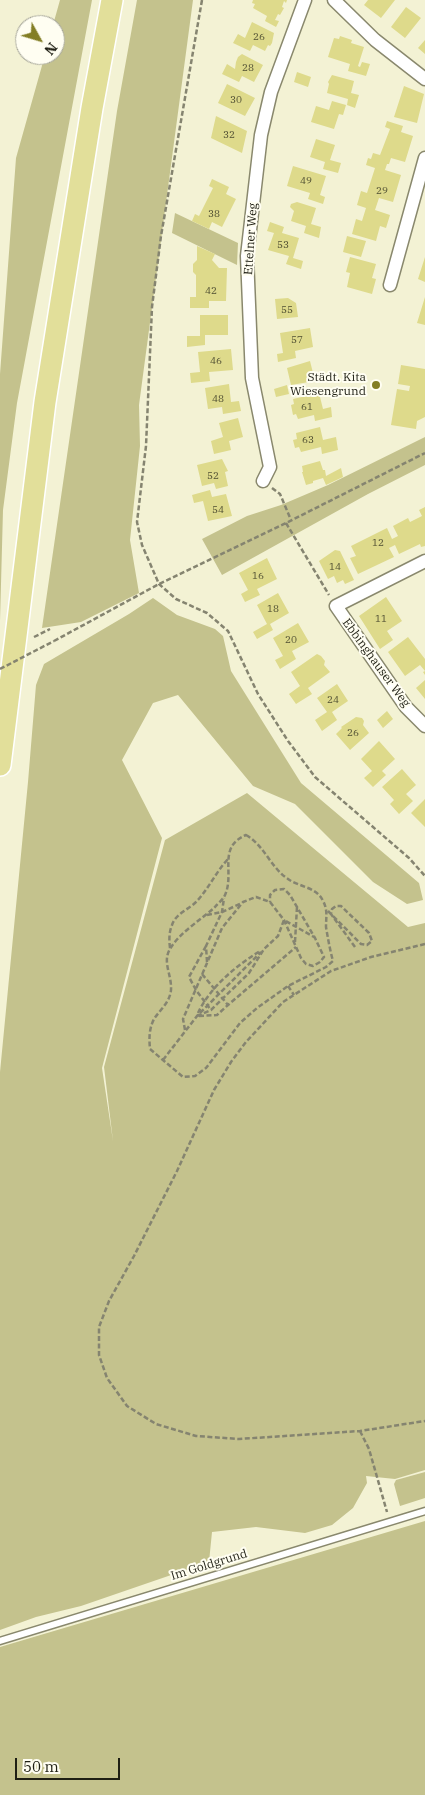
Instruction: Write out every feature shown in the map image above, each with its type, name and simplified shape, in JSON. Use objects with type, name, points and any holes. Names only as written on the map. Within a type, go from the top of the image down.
[{"type":"highway","points":[[0,765],[45,402],[92,108],[112,0]]},
{"type":"street","name":"Ettelner Weg","points":[[263,481],[270,467],[252,378],[247,256],[261,134],[271,92],[305,0]]},
{"type":"street","points":[[334,0],[375,40],[425,79]]},
{"type":"street","points":[[390,285],[425,158]]},
{"type":"street","name":"Ebbinghauser Weg","points":[[425,561],[336,606],[406,706],[425,726]]},
{"type":"lane","name":"Im Goldgrund","points":[[0,1641],[425,1511]]},
{"type":"path","points":[[202,0],[161,236],[152,307],[146,446],[137,522],[142,545],[159,584],[176,599],[207,613],[228,631],[258,694],[288,741],[315,777],[409,858],[425,876]]},
{"type":"path","points":[[0,669],[159,584],[286,523],[425,452]]},
{"type":"path","points":[[263,481],[280,494],[291,520]]},
{"type":"path","points":[[286,523],[336,606]]},
{"type":"path","points":[[33,637],[50,629]]},
{"type":"path","points":[[211,1010],[196,990],[189,976],[222,912],[229,878],[228,859],[230,848],[238,838],[246,835],[254,840],[278,871],[290,880],[308,887],[322,898],[327,910],[331,914],[361,944],[367,945],[372,940],[369,933],[341,906],[336,906],[332,909],[331,914]]},
{"type":"path","points":[[170,948],[169,940],[172,923],[180,913],[197,902],[228,859]]},
{"type":"path","points":[[206,915],[222,912],[256,897],[270,902],[284,920],[301,958],[306,964],[313,966],[320,962],[324,957],[290,895],[284,889],[275,890],[270,895],[270,902]]},
{"type":"path","points":[[225,897],[170,948],[166,959],[171,991],[166,1004],[154,1020],[148,1036],[150,1049],[183,1077],[195,1076],[206,1068],[240,1023],[257,1008],[288,986],[326,967],[333,961],[327,933],[327,910]]},
{"type":"path","points":[[186,1030],[183,1019],[222,928],[243,902]]},
{"type":"path","points":[[197,1016],[217,1015],[296,945],[298,908]]},
{"type":"path","points":[[331,914],[355,947]]},
{"type":"path","points":[[163,1060],[197,1016],[278,936],[284,920]]},
{"type":"path","points":[[284,920],[315,938]]},
{"type":"path","points":[[425,944],[371,957],[331,971],[283,1002],[246,1042],[214,1090],[177,1171],[134,1256],[108,1301],[99,1327],[99,1355],[107,1378],[126,1406],[156,1424],[196,1436],[238,1438],[360,1431],[425,1421]]},
{"type":"path","points":[[206,946],[207,963]]},
{"type":"path","points":[[197,1016],[204,1000],[240,963],[264,949]]},
{"type":"path","points":[[197,1016],[211,1010],[249,973],[264,949]]},
{"type":"path","points":[[202,974],[228,1005]]},
{"type":"path","points":[[288,986],[294,995]]},
{"type":"path","points":[[360,1431],[369,1449],[390,1522]]},
{"type":"shaded area","points":[[60,0],[92,0],[17,403],[3,510],[0,621],[0,374],[16,158],[42,65],[65,65],[65,15],[56,15]]},
{"type":"shaded area","points":[[137,0],[193,0],[139,405],[140,446],[130,540],[139,593],[81,622],[42,628],[117,111]]},
{"type":"shaded area","points":[[175,213],[238,243],[237,265],[172,233]]},
{"type":"shaded area","points":[[425,437],[425,465],[368,494],[222,575],[202,539],[247,516],[281,505],[328,485]]},
{"type":"shaded area","points":[[153,598],[177,615],[215,629],[223,636],[231,671],[301,783],[419,883],[423,900],[407,904],[373,882],[295,804],[253,786],[178,695],[153,703],[122,760],[162,838],[102,1068],[113,1141],[104,1067],[165,840],[247,793],[408,927],[425,923],[425,1470],[395,1479],[366,1476],[367,1483],[353,1508],[332,1525],[305,1533],[256,1527],[212,1532],[209,1562],[81,1606],[36,1617],[0,1630],[0,1072],[36,685],[44,664]]},
{"type":"shaded area","points":[[425,1472],[425,1498],[400,1506],[394,1484],[396,1480]]},
{"type":"shaded area","points":[[425,1521],[425,1795],[0,1795],[0,1647]]},
{"type":"building","points":[[253,0],[287,0],[286,3],[284,1],[282,7],[284,8],[275,20],[279,21],[276,27],[265,21],[267,16],[253,8],[255,4],[252,3]]},
{"type":"building","points":[[368,0],[395,0],[381,18],[364,5]]},
{"type":"building","points":[[406,7],[421,18],[405,38],[391,27]]},
{"type":"building","points":[[252,22],[274,33],[272,43],[270,46],[268,45],[265,51],[253,45],[250,51],[233,43],[238,34],[245,38]]},
{"type":"building","points":[[340,36],[352,40],[351,43],[364,47],[358,66],[360,67],[362,62],[370,64],[366,76],[348,71],[350,64],[328,57],[334,38],[339,39]]},
{"type":"building","points":[[425,40],[425,54],[418,48]]},
{"type":"building","points":[[242,54],[263,65],[254,82],[242,76],[239,82],[222,74],[227,64],[235,69],[238,57]]},
{"type":"building","points":[[297,72],[311,77],[308,87],[294,82]]},
{"type":"building","points":[[332,75],[354,81],[351,93],[359,95],[355,108],[347,105],[348,99],[327,93],[328,82]]},
{"type":"building","points":[[227,84],[255,98],[245,116],[218,103]]},
{"type":"building","points":[[404,86],[424,94],[417,123],[394,117]]},
{"type":"building","points":[[332,101],[346,105],[343,115],[339,114],[334,129],[311,122],[316,106],[329,110]]},
{"type":"building","points":[[216,116],[247,131],[242,153],[211,138]]},
{"type":"building","points":[[387,121],[403,126],[401,132],[413,136],[405,162],[391,158],[389,164],[387,164],[385,170],[401,175],[393,202],[379,198],[375,210],[390,215],[386,228],[380,226],[376,241],[352,234],[356,219],[362,221],[366,208],[357,205],[361,191],[367,193],[375,168],[366,165],[368,158],[371,159],[373,153],[380,155],[390,129],[385,127]]},
{"type":"building","points":[[316,139],[335,145],[330,160],[341,163],[338,173],[323,169],[325,162],[310,157]]},
{"type":"building","points":[[293,166],[326,176],[320,195],[325,197],[323,204],[308,199],[310,193],[287,186]]},
{"type":"building","points":[[212,179],[229,187],[226,194],[236,199],[222,227],[212,222],[209,229],[192,221],[195,214],[199,216],[213,188],[209,186]]},
{"type":"building","points":[[297,202],[316,208],[311,224],[321,227],[319,238],[304,233],[306,226],[291,221],[294,211],[290,207],[291,204]]},
{"type":"building","points":[[270,222],[284,227],[282,233],[299,238],[293,258],[303,261],[301,269],[286,264],[289,256],[268,250],[274,233],[267,231]]},
{"type":"building","points":[[347,236],[366,241],[361,257],[343,252]]},
{"type":"building","points":[[197,246],[215,254],[212,260],[219,268],[227,268],[226,301],[209,301],[209,308],[190,308],[190,297],[196,297],[196,275],[193,272],[193,264],[197,260]]},
{"type":"building","points":[[350,257],[376,264],[372,278],[376,279],[372,294],[347,287],[350,273],[346,272]]},
{"type":"building","points":[[425,257],[425,282],[418,279]]},
{"type":"building","points":[[425,297],[425,325],[417,323]]},
{"type":"building","points":[[288,298],[296,303],[298,317],[277,319],[275,299]]},
{"type":"building","points":[[200,315],[228,315],[228,335],[205,335],[205,345],[187,347],[187,336],[200,336]]},
{"type":"building","points":[[310,328],[313,347],[295,351],[296,358],[278,362],[277,354],[283,353],[280,333]]},
{"type":"building","points":[[231,349],[233,370],[209,372],[210,381],[191,383],[190,373],[200,372],[198,352]]},
{"type":"building","points":[[310,361],[315,381],[291,385],[287,368]]},
{"type":"building","points":[[401,365],[425,369],[425,417],[417,421],[416,429],[391,425],[397,389],[409,391],[410,386],[398,384]]},
{"type":"building","points":[[229,384],[231,402],[239,401],[241,411],[223,414],[222,407],[208,409],[205,388]]},
{"type":"building","points":[[287,385],[289,394],[276,397],[274,389]]},
{"type":"building","points":[[319,393],[323,409],[331,407],[332,417],[315,421],[314,415],[298,419],[296,414],[293,415],[291,405],[294,404],[293,399]]},
{"type":"building","points":[[238,418],[243,437],[229,441],[231,450],[214,454],[211,441],[223,437],[219,423]]},
{"type":"building","points":[[320,427],[323,440],[336,437],[338,450],[322,454],[321,447],[301,452],[299,447],[295,448],[293,440],[297,439],[296,433]]},
{"type":"building","points":[[222,459],[228,471],[225,472],[228,486],[216,489],[214,483],[202,486],[197,465]]},
{"type":"building","points":[[320,461],[326,476],[341,468],[343,477],[326,485],[323,478],[306,485],[302,466]]},
{"type":"building","points":[[210,490],[212,497],[226,494],[232,516],[208,521],[203,501],[194,503],[192,495]]},
{"type":"building","points":[[425,507],[425,546],[421,547],[420,544],[399,554],[395,545],[389,548],[394,557],[358,574],[350,558],[356,556],[351,546],[387,528],[392,539],[398,536],[393,526],[408,518],[410,522],[422,516],[419,510]]},
{"type":"building","points":[[335,550],[340,551],[354,580],[345,584],[343,580],[337,583],[334,576],[328,579],[319,561]]},
{"type":"building","points":[[267,558],[277,579],[257,589],[260,595],[245,602],[241,594],[248,590],[239,573]]},
{"type":"building","points":[[278,593],[289,613],[270,624],[273,630],[257,639],[253,632],[267,624],[257,605]]},
{"type":"building","points":[[386,597],[402,621],[387,631],[393,640],[380,649],[359,616]]},
{"type":"building","points":[[298,623],[309,642],[292,651],[296,659],[280,669],[275,660],[283,656],[273,638]]},
{"type":"building","points":[[408,637],[425,659],[425,671],[420,665],[405,676],[388,652]]},
{"type":"building","points":[[317,654],[325,661],[324,665],[330,672],[308,688],[312,694],[296,704],[289,694],[300,686],[291,672]]},
{"type":"building","points":[[425,680],[425,699],[416,688]]},
{"type":"building","points":[[337,684],[348,701],[332,712],[337,720],[322,731],[315,720],[327,712],[317,698]]},
{"type":"building","points":[[387,711],[393,719],[383,728],[377,720]]},
{"type":"building","points":[[356,717],[362,718],[364,721],[363,725],[369,733],[350,750],[336,734],[341,727]]},
{"type":"building","points":[[379,741],[395,759],[382,771],[386,775],[373,787],[364,778],[372,771],[361,759]]},
{"type":"building","points":[[402,769],[416,785],[406,794],[413,801],[399,814],[390,804],[394,800],[382,787]]},
{"type":"building","points":[[425,799],[425,827],[411,813]]},
{"type":"place","name":"Städt. Kita Wiesengrund","points":[[376,385]]}]
